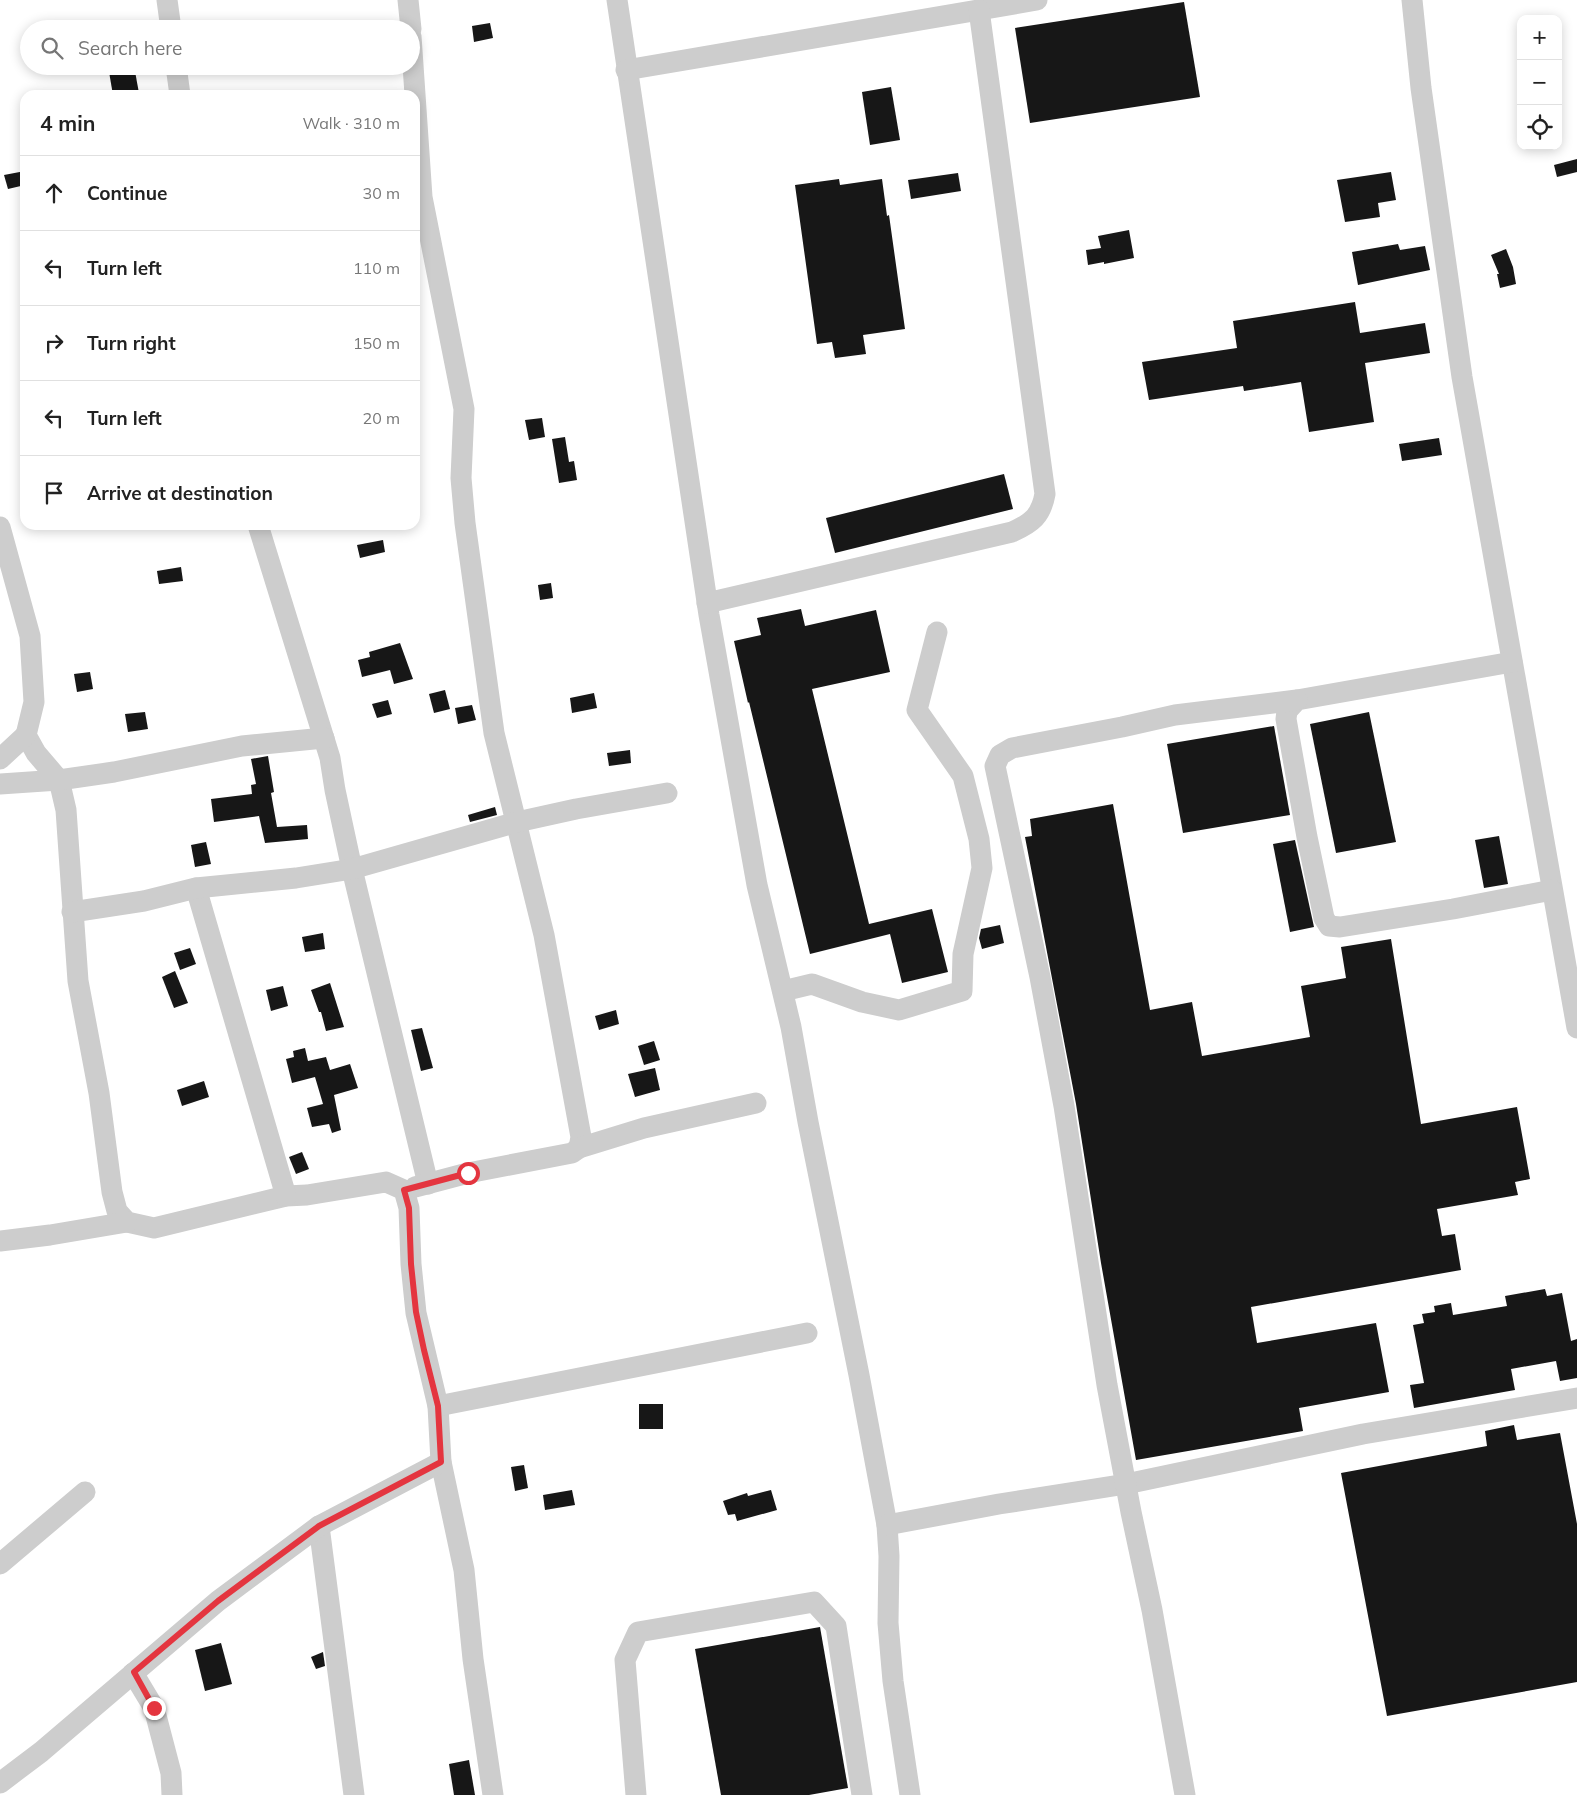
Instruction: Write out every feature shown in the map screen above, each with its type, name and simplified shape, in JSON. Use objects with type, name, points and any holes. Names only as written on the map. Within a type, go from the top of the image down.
[{"type":"street","points":[[167,0],[170,20]]},
{"type":"street","points":[[408,0],[410,20]]},
{"type":"street","points":[[617,0],[707,603],[757,885],[783,991],[887,1525],[890,1556],[888,1623],[893,1681],[910,1795]]},
{"type":"street","points":[[626,70],[1037,0]]},
{"type":"street","points":[[1412,0],[1421,88],[1462,377],[1552,890],[1573,985],[1577,1028]]},
{"type":"street","points":[[707,603],[1012,532],[1028,525],[1041,509],[1045,494],[980,10]]},
{"type":"street","points":[[177,75],[179,90]]},
{"type":"street","points":[[414,75],[415,90]]},
{"type":"street","points":[[420,168],[422,197],[464,409],[461,478],[464,523],[494,732],[544,935],[581,1137],[579,1148]]},
{"type":"street","points":[[0,527],[30,636],[34,702],[26,735],[0,759]]},
{"type":"street","points":[[260,530],[330,758],[352,869],[428,1184]]},
{"type":"street","points":[[783,991],[812,984],[862,1002],[898,1010],[962,991],[963,954],[982,868],[979,839],[964,776],[917,710],[937,632]]},
{"type":"street","points":[[1185,1795],[1152,1610],[1126,1484],[1094,1301],[1062,1096],[1040,977],[996,766],[1000,755],[1012,748],[1175,715],[1297,700],[1512,662]]},
{"type":"street","points":[[1297,700],[1287,711],[1286,720],[1307,837],[1324,918],[1329,926],[1340,926],[1452,909],[1552,890]]},
{"type":"street","points":[[26,735],[31,746],[59,780],[66,810],[78,981],[99,1093],[112,1192],[117,1211],[127,1222]]},
{"type":"street","points":[[0,784],[59,780],[162,763],[242,746],[324,738]]},
{"type":"street","points":[[72,912],[144,901],[196,888],[296,878],[352,869],[516,822],[595,805],[667,793]]},
{"type":"street","points":[[196,888],[286,1196]]},
{"type":"street","points":[[0,1241],[127,1222],[154,1228],[286,1196],[307,1196],[386,1182],[404,1190],[468,1173],[572,1153],[579,1148],[644,1128],[756,1103]]},
{"type":"street","points":[[404,1190],[409,1208],[411,1264],[416,1312],[438,1406],[441,1462],[464,1570],[473,1660],[493,1795]]},
{"type":"street","points":[[438,1406],[807,1333]]},
{"type":"street","points":[[887,1525],[999,1504],[1126,1484],[1363,1434],[1577,1398]]},
{"type":"street","points":[[0,1784],[41,1752],[218,1601],[319,1526],[441,1462]]},
{"type":"street","points":[[0,1564],[85,1492]]},
{"type":"street","points":[[319,1526],[354,1795]]},
{"type":"street","points":[[636,1795],[625,1660],[638,1632],[814,1602],[836,1626],[862,1795]]},
{"type":"street","points":[[134,1672],[154,1708],[172,1773],[172,1795]]},
{"type":"building","points":[[1184,2],[1200,97],[1030,123],[1015,28]]},
{"type":"building","points":[[490,23],[493,38],[474,42],[472,26]]},
{"type":"building","points":[[110,75],[136,75],[138,90],[112,90]]},
{"type":"building","points":[[891,87],[900,140],[870,145],[862,92]]},
{"type":"building","points":[[1577,159],[1577,172],[1557,177],[1554,165]]},
{"type":"building","points":[[20,172],[20,186],[8,189],[4,175]]},
{"type":"building","points":[[1391,172],[1396,200],[1378,203],[1380,217],[1345,222],[1337,180]]},
{"type":"building","points":[[958,173],[961,191],[911,199],[908,180]]},
{"type":"building","points":[[839,179],[840,185],[882,179],[905,329],[863,335],[866,354],[835,358],[832,342],[817,344],[795,185]]},
{"type":"building","points":[[1129,230],[1134,258],[1088,265],[1086,250],[1101,248],[1098,236]]},
{"type":"building","points":[[1398,244],[1400,250],[1425,246],[1430,270],[1358,285],[1352,252]]},
{"type":"building","points":[[1506,249],[1513,267],[1516,284],[1500,288],[1497,274],[1499,274],[1491,255]]},
{"type":"building","points":[[1355,302],[1360,333],[1425,323],[1430,353],[1365,363],[1374,422],[1309,432],[1301,382],[1244,391],[1243,386],[1149,400],[1142,362],[1237,348],[1233,321]]},
{"type":"building","points":[[542,418],[545,437],[529,440],[525,420]]},
{"type":"building","points":[[565,437],[569,462],[574,461],[577,480],[559,483],[552,439]]},
{"type":"building","points":[[1439,438],[1442,455],[1402,461],[1399,444]]},
{"type":"building","points":[[1004,474],[1013,509],[835,553],[826,518]]},
{"type":"building","points":[[383,540],[385,552],[360,558],[357,545]]},
{"type":"building","points":[[181,567],[183,581],[159,584],[157,571]]},
{"type":"building","points":[[551,583],[553,598],[540,600],[538,585]]},
{"type":"building","points":[[801,609],[805,626],[876,610],[890,672],[812,689],[869,924],[932,909],[948,972],[902,983],[890,934],[810,954],[734,641],[761,635],[757,618]]},
{"type":"building","points":[[400,643],[413,679],[394,684],[390,670],[362,677],[358,660],[370,657],[369,652]]},
{"type":"building","points":[[90,672],[93,689],[77,692],[74,674]]},
{"type":"building","points":[[445,690],[450,709],[434,713],[429,694]]},
{"type":"building","points":[[594,693],[597,708],[572,713],[570,698]]},
{"type":"building","points":[[388,700],[392,714],[377,718],[372,704]]},
{"type":"building","points":[[472,705],[476,720],[458,724],[455,708]]},
{"type":"building","points":[[145,712],[148,729],[128,732],[125,714]]},
{"type":"building","points":[[1369,712],[1396,842],[1336,853],[1310,724]]},
{"type":"building","points":[[1274,726],[1290,815],[1183,833],[1167,744]]},
{"type":"building","points":[[630,750],[631,763],[609,766],[607,753]]},
{"type":"building","points":[[268,756],[274,792],[271,793],[277,827],[307,825],[308,839],[265,843],[259,816],[214,822],[211,799],[252,794],[251,785],[256,784],[251,759]]},
{"type":"building","points":[[1113,804],[1150,1010],[1192,1002],[1202,1056],[1310,1037],[1301,986],[1346,978],[1341,947],[1391,939],[1421,1124],[1517,1107],[1530,1179],[1515,1182],[1518,1195],[1437,1209],[1442,1236],[1455,1234],[1461,1270],[1251,1307],[1257,1343],[1376,1323],[1389,1392],[1299,1408],[1303,1431],[1136,1460],[1101,1263],[1076,1104],[1025,837],[1032,836],[1030,819]]},
{"type":"building","points":[[495,807],[497,815],[470,822],[468,815]]},
{"type":"building","points":[[1499,836],[1508,884],[1484,888],[1475,840]]},
{"type":"building","points":[[1295,840],[1314,927],[1290,932],[1273,844]]},
{"type":"building","points":[[206,842],[211,864],[195,867],[191,845]]},
{"type":"building","points":[[1000,925],[1004,943],[982,949],[979,938],[981,929]]},
{"type":"building","points":[[323,933],[325,949],[305,952],[302,937]]},
{"type":"building","points":[[190,948],[196,964],[180,970],[174,953]]},
{"type":"building","points":[[175,971],[188,1003],[174,1008],[162,977]]},
{"type":"building","points":[[330,983],[344,1027],[326,1031],[321,1012],[319,1012],[311,990]]},
{"type":"building","points":[[283,986],[288,1006],[271,1011],[266,990]]},
{"type":"building","points":[[616,1010],[619,1024],[599,1030],[595,1016]]},
{"type":"building","points":[[422,1028],[433,1068],[421,1071],[411,1030]]},
{"type":"building","points":[[654,1041],[660,1060],[644,1065],[638,1046]]},
{"type":"building","points":[[305,1048],[308,1061],[326,1057],[330,1070],[350,1064],[358,1088],[334,1095],[341,1130],[332,1133],[329,1124],[312,1127],[307,1108],[323,1104],[315,1077],[292,1083],[286,1059],[294,1057],[293,1051]]},
{"type":"building","points":[[655,1068],[660,1090],[635,1097],[628,1074]]},
{"type":"building","points":[[204,1081],[209,1097],[182,1106],[177,1090]]},
{"type":"building","points":[[302,1152],[309,1169],[296,1174],[289,1157]]},
{"type":"building","points":[[1545,1289],[1547,1296],[1562,1293],[1571,1341],[1577,1339],[1577,1378],[1560,1381],[1556,1361],[1511,1369],[1515,1390],[1414,1408],[1410,1385],[1424,1383],[1413,1325],[1424,1323],[1422,1314],[1435,1312],[1434,1306],[1451,1303],[1453,1315],[1507,1306],[1505,1296]]},
{"type":"building","points":[[639,1404],[663,1404],[663,1429],[639,1429]]},
{"type":"building","points":[[1514,1425],[1517,1440],[1560,1433],[1577,1524],[1577,1682],[1387,1716],[1341,1473],[1487,1446],[1485,1431]]},
{"type":"building","points":[[524,1465],[528,1488],[515,1491],[511,1467]]},
{"type":"building","points":[[572,1490],[575,1505],[545,1510],[543,1495]]},
{"type":"building","points":[[771,1490],[777,1510],[737,1521],[735,1514],[728,1515],[723,1501],[747,1493],[748,1496]]},
{"type":"building","points":[[820,1627],[848,1788],[809,1795],[721,1795],[695,1649]]},
{"type":"building","points":[[221,1643],[232,1684],[205,1691],[195,1650]]},
{"type":"building","points":[[323,1652],[325,1666],[316,1669],[311,1657]]},
{"type":"building","points":[[469,1760],[475,1795],[454,1795],[449,1764]]},
{"type":"route","points":[[154,1708],[134,1672],[218,1601],[319,1526],[441,1462],[438,1406],[416,1312],[411,1264],[409,1208],[404,1190],[468,1173]]}]
